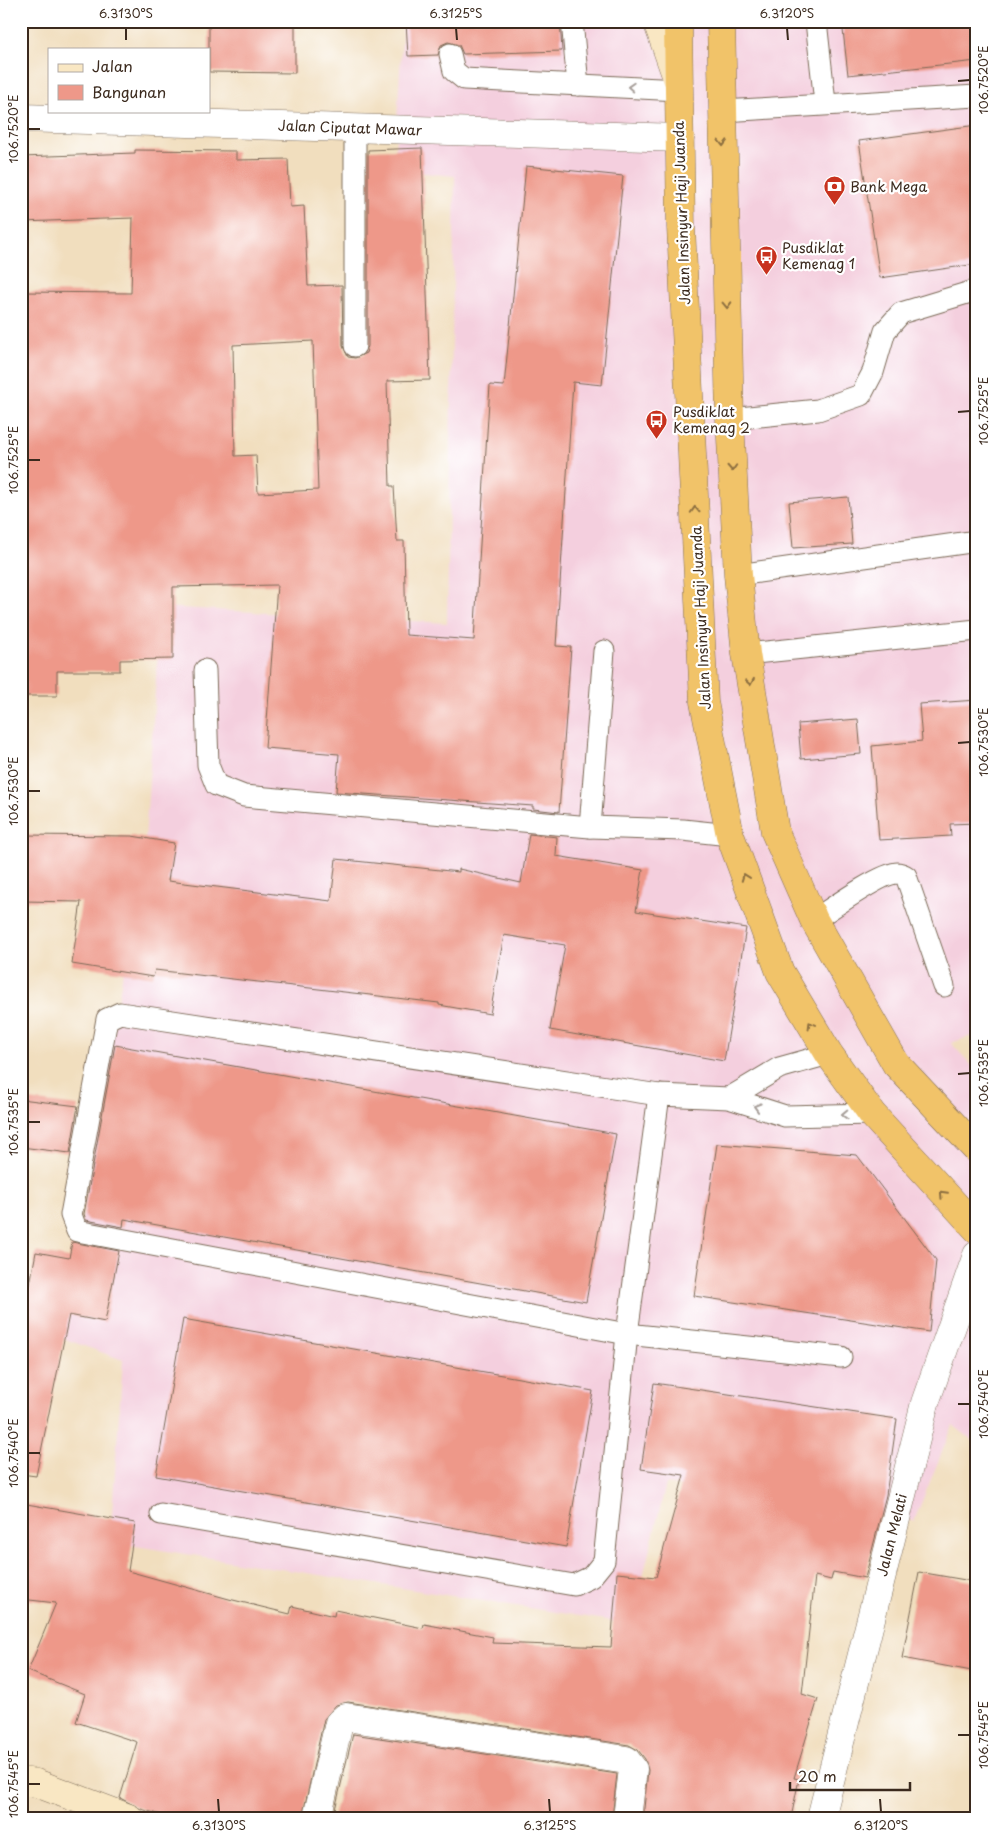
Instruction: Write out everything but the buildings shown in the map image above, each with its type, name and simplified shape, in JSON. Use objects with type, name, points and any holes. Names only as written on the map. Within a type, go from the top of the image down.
[{"type":"highway","points":[[678,21],[679,86]]},
{"type":"highway","points":[[721,21],[730,419],[738,575],[746,654],[775,832],[814,920],[896,1064],[977,1150]]},
{"type":"highway","name":"Jalan Insinyur Haji Juanda","points":[[679,86],[682,236],[704,702],[730,835],[780,972],[829,1054],[872,1114],[977,1229]]},
{"type":"main road","name":"Jalan Insinyur Haji Juanda","points":[[657,21],[679,86]]},
{"type":"main road","points":[[722,76],[731,21]]},
{"type":"main road","points":[[21,1780],[36,1783],[129,1818]]},
{"type":"street","name":"Jalan Ciputat Mawar","points":[[21,118],[680,138]]},
{"type":"street","name":"Jalan Melati","points":[[821,1818],[925,1403],[977,1255]]},
{"type":"street","points":[[317,1818],[339,1724],[346,1717],[626,1760],[633,1769],[627,1818]]},
{"type":"lane","points":[[572,21],[578,85]]},
{"type":"lane","points":[[816,21],[826,104]]},
{"type":"lane","points":[[450,54],[454,71],[464,79],[578,85],[679,86]]},
{"type":"lane","points":[[723,111],[977,96]]},
{"type":"lane","points":[[355,128],[355,346]]},
{"type":"lane","points":[[730,419],[818,410],[860,395],[873,372],[885,331],[901,313],[977,290]]},
{"type":"lane","points":[[738,575],[977,541]]},
{"type":"lane","points":[[746,654],[977,630]]},
{"type":"lane","points":[[590,827],[604,651]]},
{"type":"lane","points":[[205,670],[208,765],[216,786],[244,796],[590,827],[683,830],[730,835]]},
{"type":"lane","points":[[814,920],[864,887],[893,874],[899,873],[906,876],[944,986]]},
{"type":"lane","points":[[841,1357],[627,1334],[78,1231],[71,1215],[107,1019],[120,1013],[659,1095],[729,1098],[785,1116],[872,1114]]},
{"type":"lane","points":[[729,1098],[779,1068],[829,1054]]},
{"type":"lane","points":[[161,1514],[574,1585],[591,1577],[604,1561],[627,1334],[659,1095]]},
{"type":"shaded area","points":[[403,21],[977,21],[977,1034],[951,1043],[977,1071],[977,1444],[953,1425],[914,1521],[666,1484],[631,1624],[110,1542],[123,1360],[62,1338],[145,840],[161,607],[447,623],[455,176],[394,170]]},
{"type":"place","name":"Bank Mega","points":[[834,206]]},
{"type":"place","name":"Pusdiklat Kemenag 1","points":[[766,275]]},
{"type":"place","name":"Pusdiklat Kemenag 2","points":[[657,439]]}]
